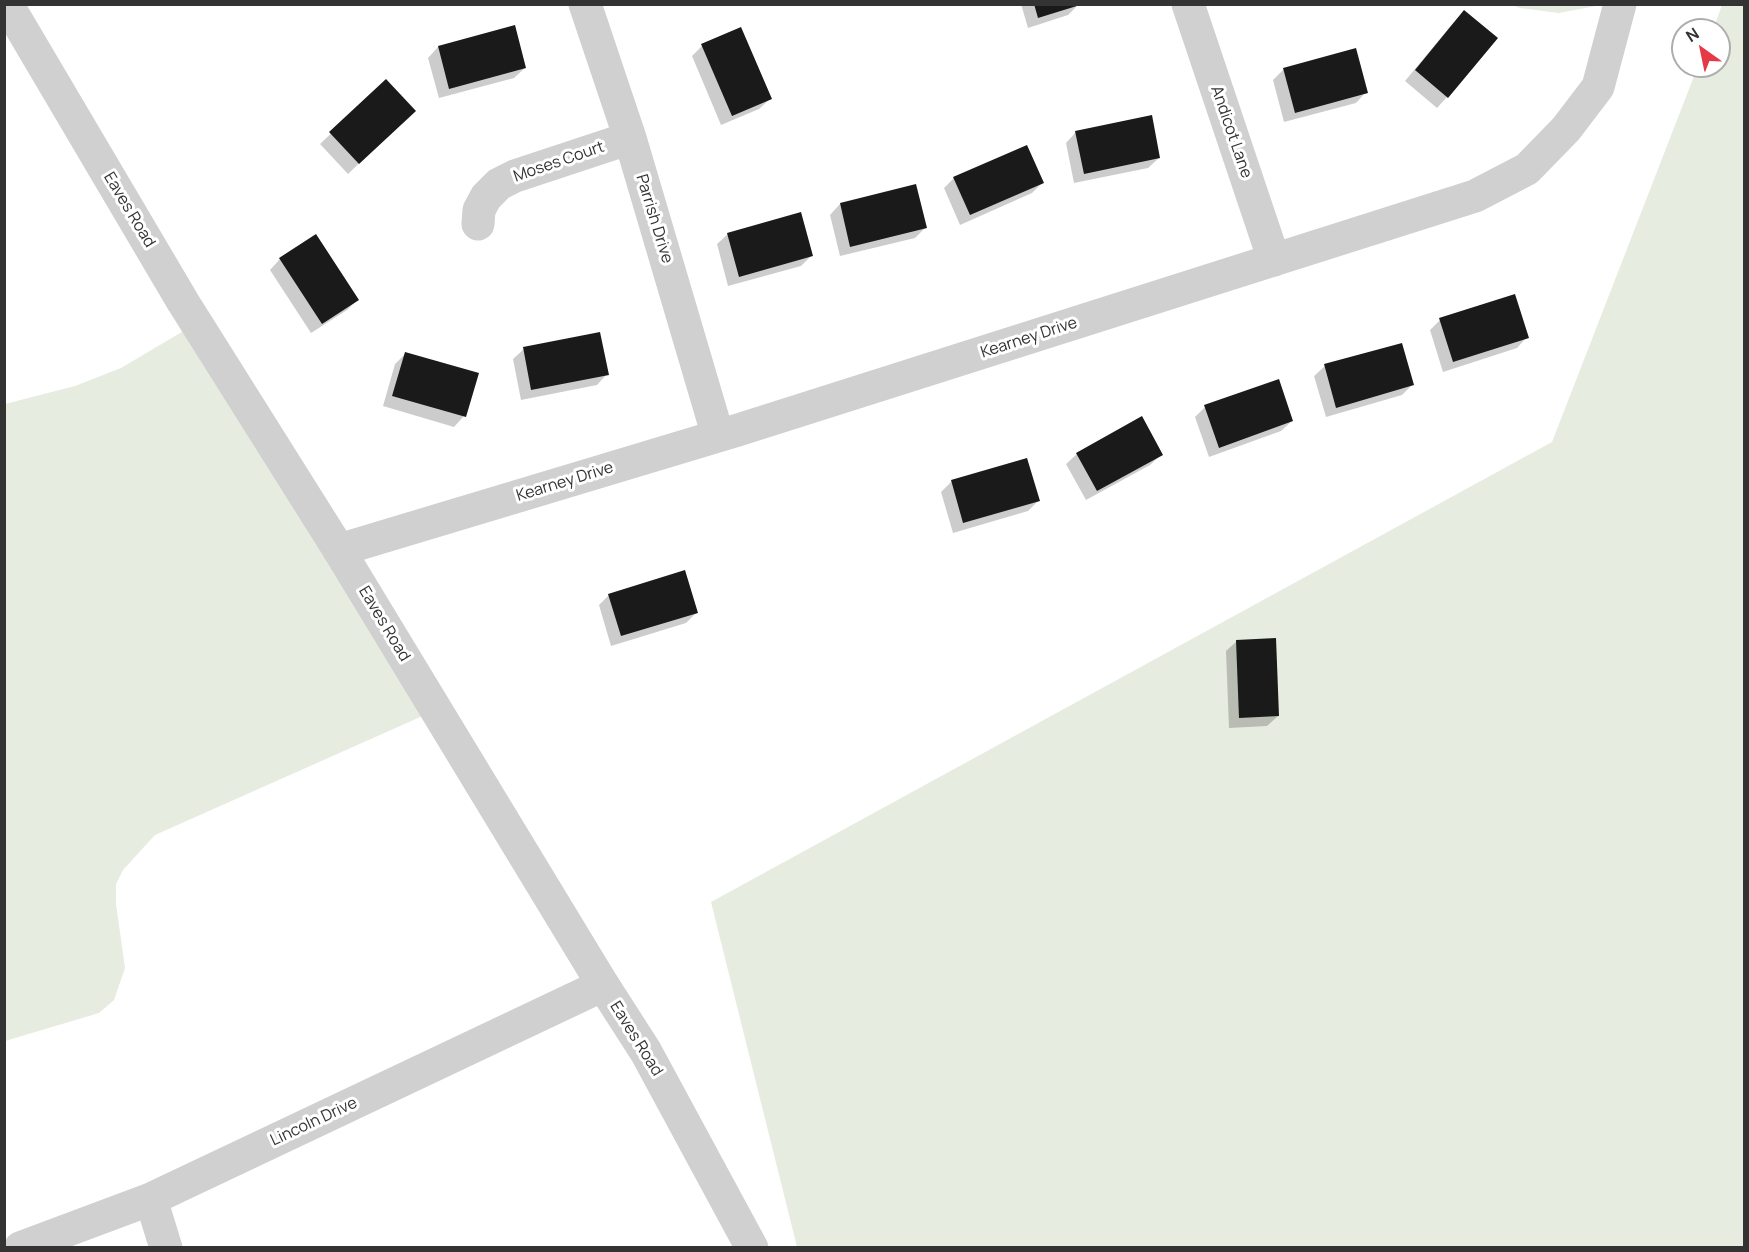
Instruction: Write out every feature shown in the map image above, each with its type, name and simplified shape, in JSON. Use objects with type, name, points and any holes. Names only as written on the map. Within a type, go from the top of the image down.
[{"type":"street","name":"Eaves Road","points":[[7,4],[183,302],[339,550],[646,1052],[752,1248]]},
{"type":"street","name":"Parrish Drive","points":[[585,4],[630,138],[718,436]]},
{"type":"street","name":"Andicot Lane","points":[[1188,4],[1274,260]]},
{"type":"street","name":"Kearney Drive","points":[[339,550],[718,436],[1475,196],[1527,170],[1566,129],[1598,87],[1620,4]]},
{"type":"street","name":"Moses Court","points":[[478,224],[480,210],[486,197],[499,184],[516,176],[630,138]]},
{"type":"street","name":"Lincoln Drive","points":[[20,1248],[151,1199],[603,985]]},
{"type":"street","points":[[151,1199],[166,1248]]},
{"type":"shaded area","points":[[1512,5],[1601,5],[1559,13]]},
{"type":"shaded area","points":[[1722,5],[1744,5],[1744,1247],[797,1247],[711,902],[1552,442],[1693,78],[1731,78],[1731,18],[1717,18]]},
{"type":"shaded area","points":[[197,323],[436,710],[155,835],[123,870],[116,884],[116,904],[125,968],[114,1000],[99,1013],[5,1041],[5,404],[75,386],[121,368]]},
{"type":"building","points":[[1034,4],[1080,4],[1080,5],[1038,18]]},
{"type":"building","points":[[1464,10],[1498,38],[1448,98],[1415,70]]},
{"type":"building","points":[[515,25],[526,68],[449,89],[438,46]]},
{"type":"building","points":[[741,27],[772,99],[732,116],[701,44]]},
{"type":"building","points":[[1356,48],[1368,93],[1295,113],[1283,68]]},
{"type":"building","points":[[386,79],[416,111],[359,164],[329,132]]},
{"type":"building","points":[[1152,115],[1160,158],[1084,174],[1075,131]]},
{"type":"building","points":[[1027,145],[1044,183],[970,215],[953,177]]},
{"type":"building","points":[[916,184],[927,228],[850,247],[840,203]]},
{"type":"building","points":[[801,212],[813,256],[739,277],[727,233]]},
{"type":"building","points":[[316,234],[359,300],[322,324],[279,258]]},
{"type":"building","points":[[1515,294],[1529,338],[1453,362],[1439,318]]},
{"type":"building","points":[[600,332],[609,375],[531,390],[523,347]]},
{"type":"building","points":[[1402,343],[1414,385],[1336,408],[1324,364]]},
{"type":"building","points":[[405,352],[479,373],[466,417],[392,396]]},
{"type":"building","points":[[1279,379],[1293,421],[1219,448],[1204,405]]},
{"type":"building","points":[[1142,416],[1163,455],[1097,491],[1076,453]]},
{"type":"building","points":[[1027,458],[1040,501],[963,523],[951,480]]},
{"type":"building","points":[[685,570],[698,613],[621,636],[608,594]]},
{"type":"building","points":[[1276,638],[1279,716],[1239,718],[1236,640]]}]
